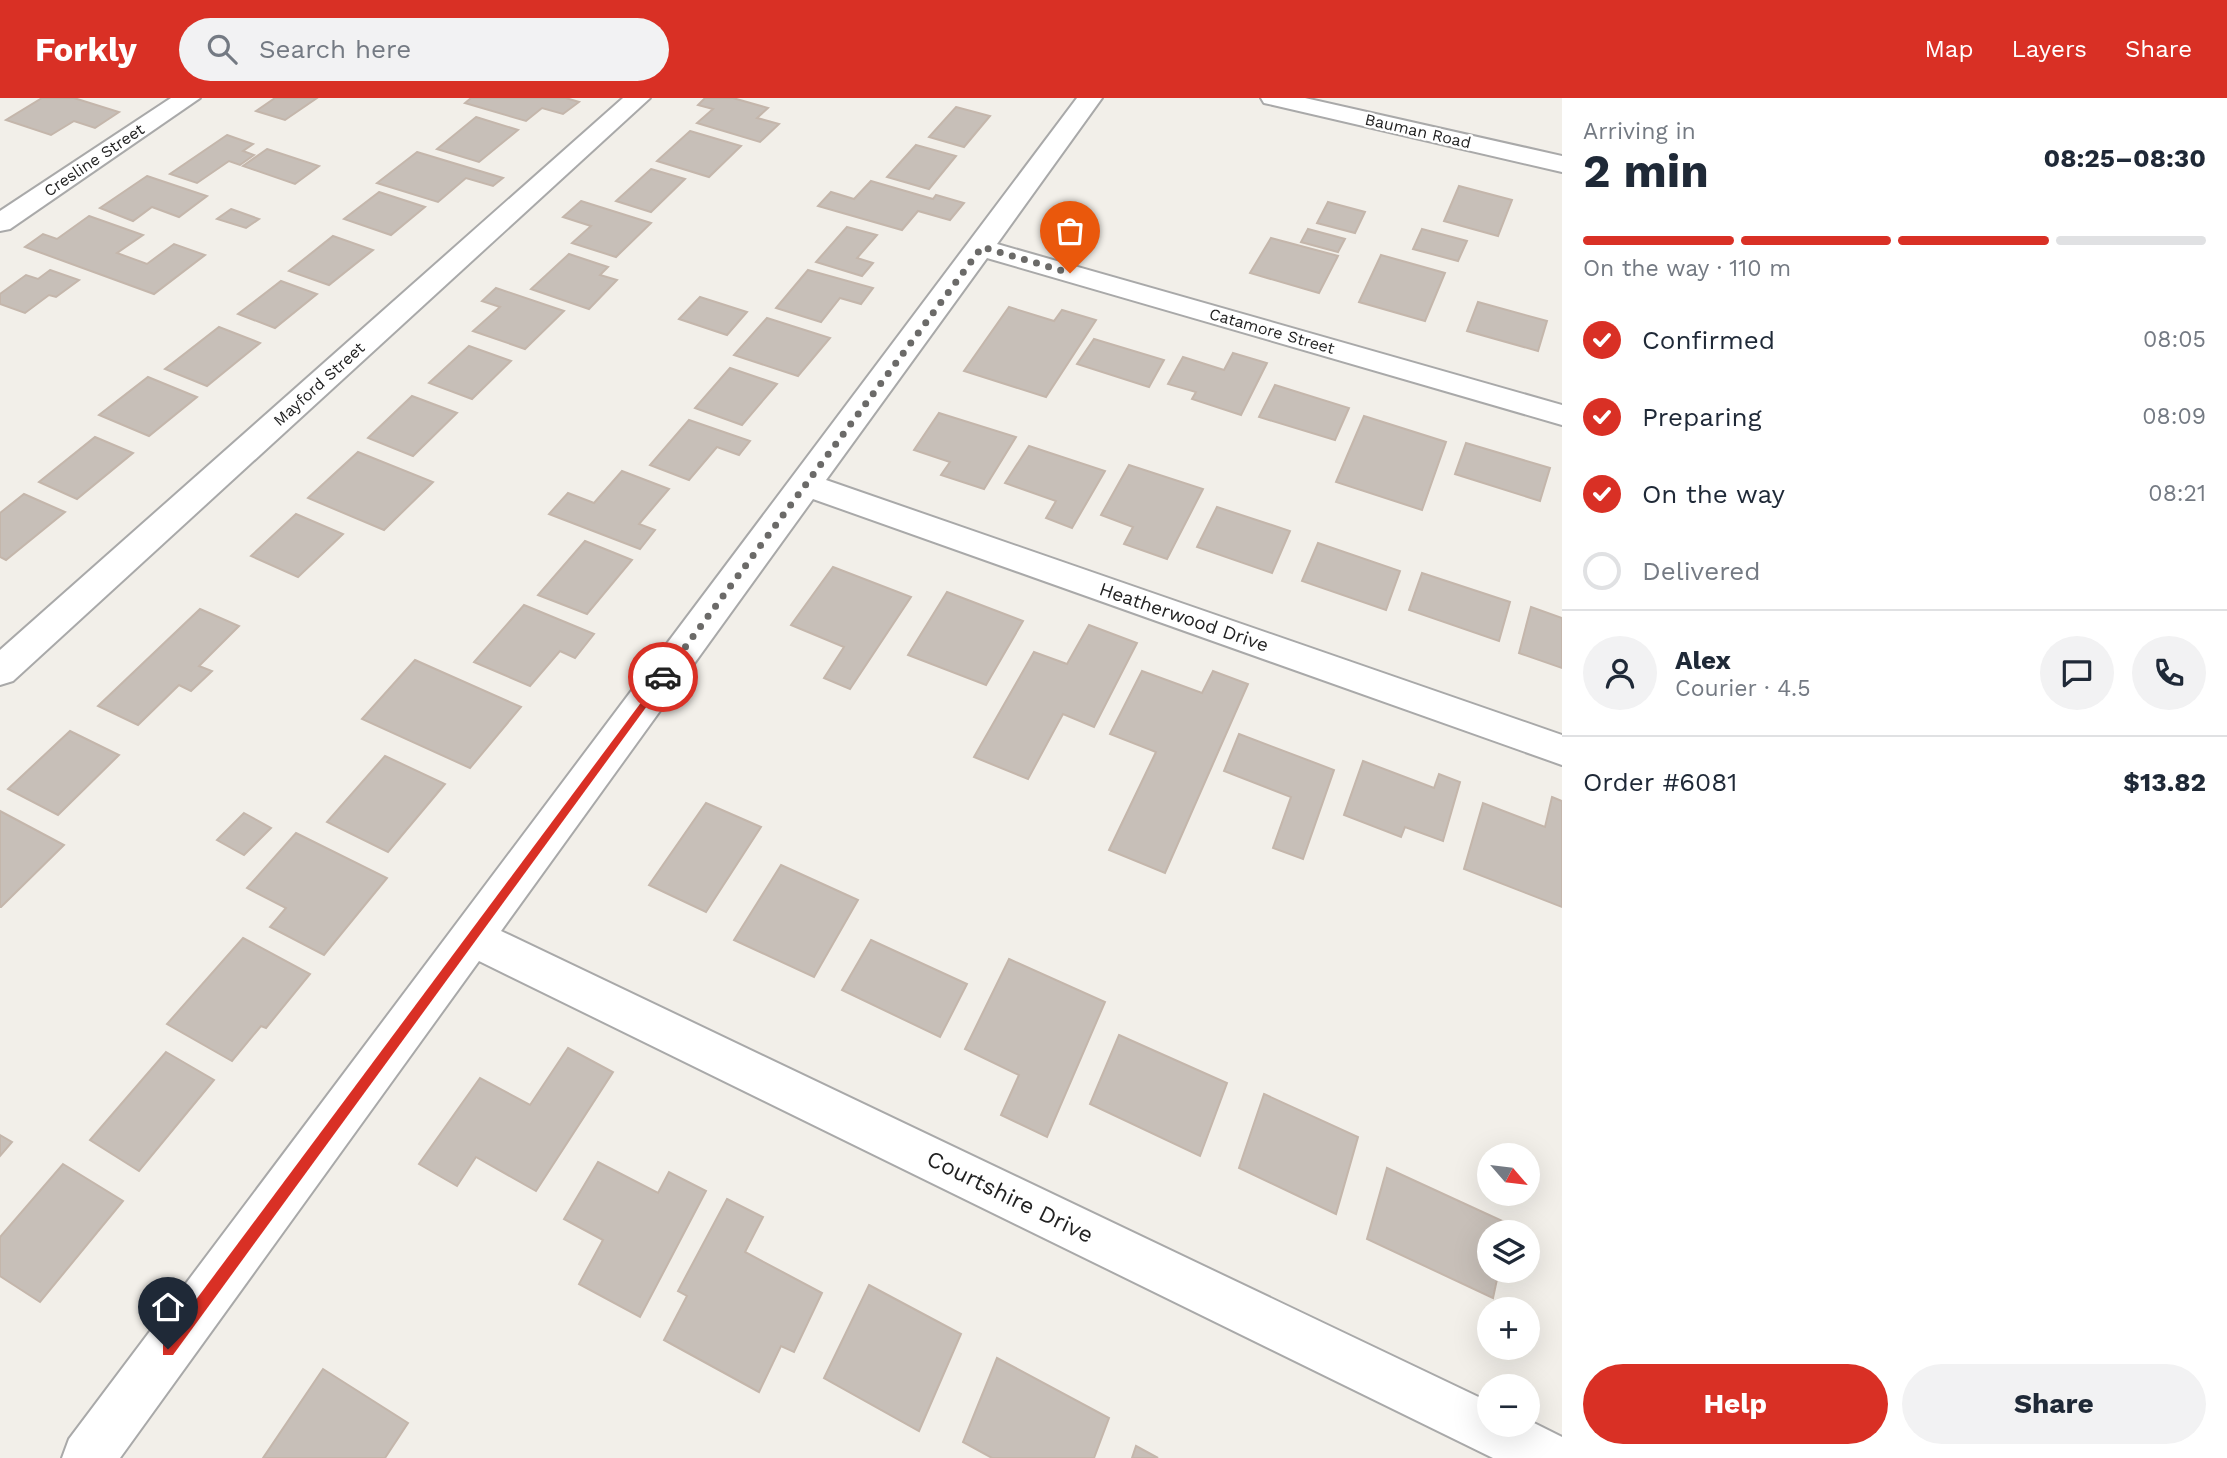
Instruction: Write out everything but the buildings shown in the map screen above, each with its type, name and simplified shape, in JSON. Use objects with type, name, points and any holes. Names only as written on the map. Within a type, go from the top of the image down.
[{"type":"street","name":"Cresline Street","points":[[0,223],[188,98]]},
{"type":"street","name":"Mayford Street","points":[[0,671],[638,98]]},
{"type":"street","points":[[88,1458],[1090,98]]},
{"type":"street","name":"Bauman Road","points":[[1273,98],[1562,164]]},
{"type":"street","name":"Catamore Street","points":[[982,247],[1562,415]]},
{"type":"street","name":"Heatherwood Drive","points":[[806,485],[1562,750]]},
{"type":"street","name":"Courtshire Drive","points":[[470,936],[1549,1458]]},
{"type":"way so far","points":[[663,677],[982,247],[1070,273]]},
{"type":"route","points":[[168,1349],[663,677]]}]
